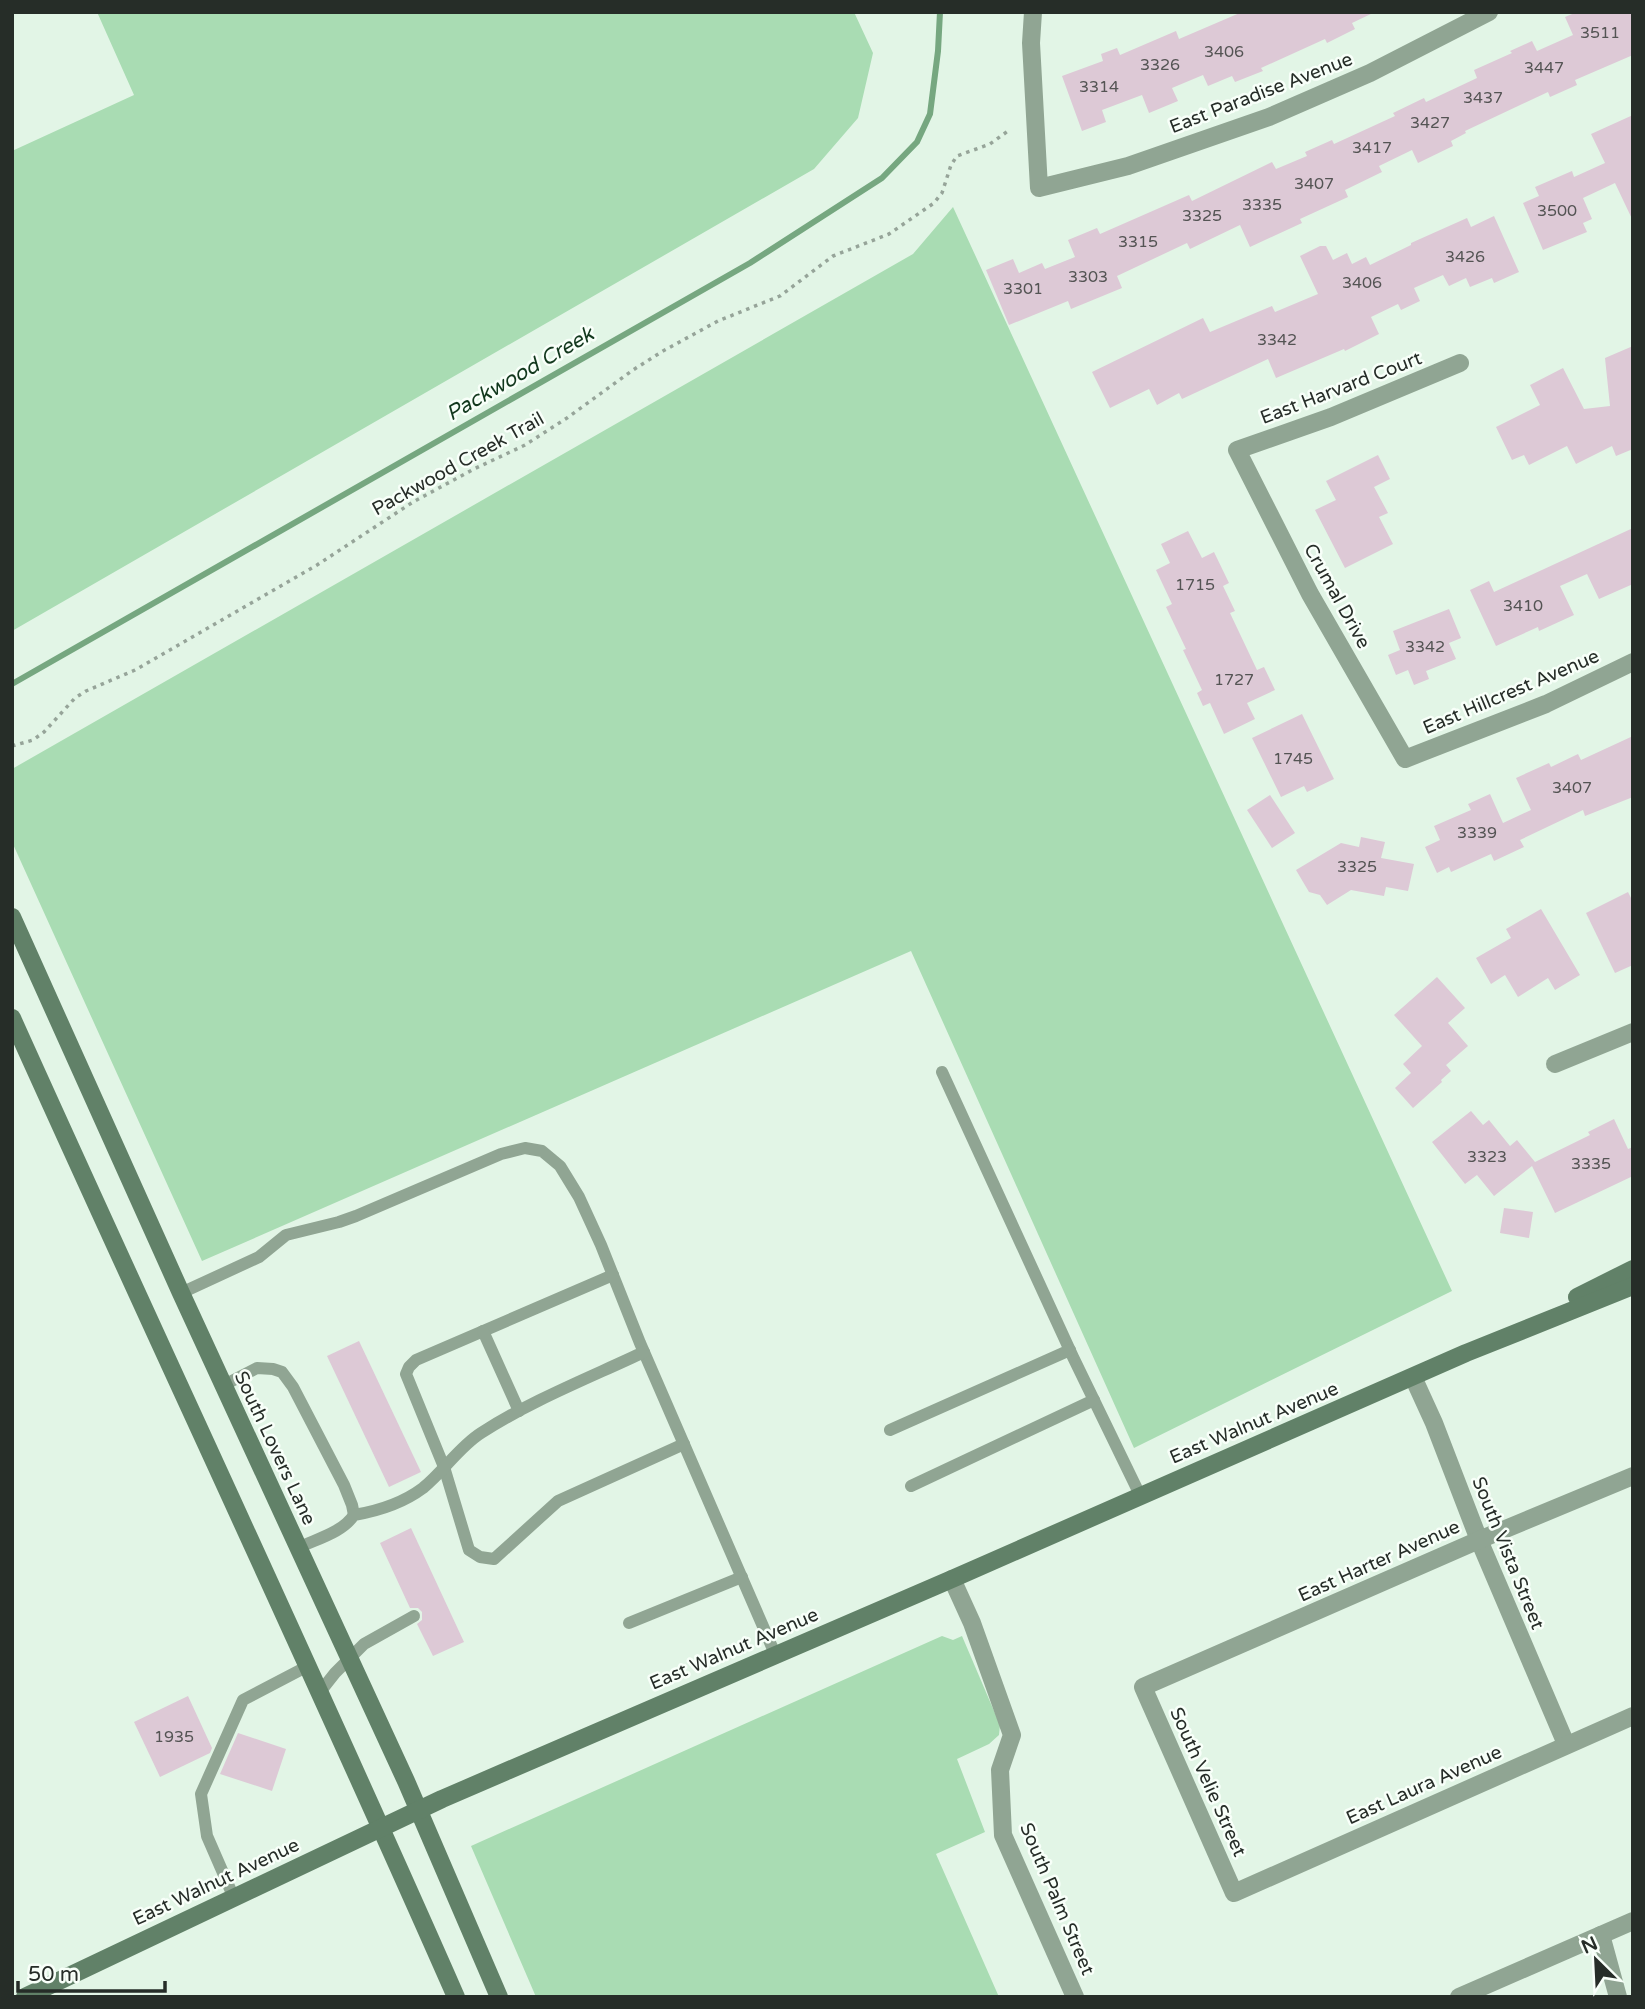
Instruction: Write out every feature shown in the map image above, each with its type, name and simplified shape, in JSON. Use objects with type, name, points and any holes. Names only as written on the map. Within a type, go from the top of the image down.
[{"type":"main road","name":"South Lovers Lane","points":[[12,917],[418,1810],[499,1997]]},
{"type":"main road","points":[[12,1018],[381,1826],[456,1997]]},
{"type":"main road","name":"East Walnut Avenue","points":[[25,1997],[381,1826],[1413,1377],[1633,1269]]},
{"type":"main road","name":"East Walnut Avenue","points":[[1466,1353],[1633,1286]]},
{"type":"street","name":"East Paradise Avenue","points":[[1033,12],[1031,43],[1039,188],[1128,166],[1269,117],[1370,73],[1489,12]]},
{"type":"street","name":"East Harvard Court","points":[[1237,450],[1331,417],[1460,363]]},
{"type":"street","name":"Crumal Drive","points":[[1237,450],[1310,594],[1405,759]]},
{"type":"street","name":"East Hillcrest Avenue","points":[[1405,759],[1546,704],[1633,662]]},
{"type":"street","points":[[1555,1064],[1633,1032]]},
{"type":"street","name":"South Vista Street","points":[[1413,1377],[1434,1423],[1479,1541],[1566,1744]]},
{"type":"street","name":"East Harter Avenue","points":[[1143,1687],[1633,1476]]},
{"type":"street","name":"South Palm Street","points":[[952,1578],[972,1623],[1012,1735],[1000,1770],[1003,1835],[1075,1997]]},
{"type":"street","name":"South Velie Street","points":[[1143,1687],[1234,1894]]},
{"type":"street","name":"East Laura Avenue","points":[[1234,1894],[1633,1716]]},
{"type":"street","points":[[1464,1996],[1633,1921]]},
{"type":"street","points":[[1601,1935],[1618,1997]]},
{"type":"lane","points":[[942,1072],[1140,1495]]},
{"type":"lane","points":[[181,1293],[259,1257],[286,1235],[356,1216],[501,1154],[525,1148],[542,1151],[560,1166],[579,1197],[775,1654]]},
{"type":"lane","points":[[613,1275],[416,1360],[409,1367],[406,1374],[444,1467],[469,1550],[480,1557],[494,1559],[558,1501],[684,1444]]},
{"type":"lane","points":[[483,1331],[519,1411]]},
{"type":"lane","points":[[890,1430],[1070,1350]]},
{"type":"lane","points":[[298,1548],[335,1531],[349,1522],[354,1515],[378,1511],[422,1488],[479,1434],[519,1411],[644,1352]]},
{"type":"lane","points":[[223,1385],[257,1368],[273,1368],[282,1372],[293,1387],[344,1485],[354,1515]]},
{"type":"lane","points":[[911,1486],[1094,1401]]},
{"type":"lane","points":[[629,1623],[742,1577]]},
{"type":"lane","points":[[320,1692],[364,1644],[414,1616]]},
{"type":"lane","points":[[234,1898],[207,1836],[201,1794],[243,1700],[308,1666]]},
{"type":"path","name":"Packwood Creek Trail","points":[[12,746],[33,740],[44,732],[75,698],[86,691],[135,670],[317,565],[413,502],[525,445],[663,351],[718,321],[780,296],[833,256],[889,234],[934,203],[942,193],[951,165],[957,156],[990,144],[1008,131]]},
{"type":"green space","points":[[97,12],[854,12],[873,53],[858,118],[814,169],[12,631],[12,151],[134,95]]},
{"type":"green space","points":[[953,207],[1452,1291],[1134,1448],[911,951],[202,1261],[12,842],[12,769],[913,254]]},
{"type":"green space","points":[[942,1636],[953,1640],[962,1636],[1000,1725],[999,1735],[989,1744],[957,1759],[985,1832],[936,1854],[999,1997],[536,1997],[471,1846]]},
{"type":"building","points":[[1242,12],[1375,12],[1352,23],[1355,29],[1327,43],[1325,39],[1261,68],[1263,71],[1235,82],[1232,76],[1208,86],[1203,75],[1172,88],[1178,101],[1149,113],[1142,95],[1102,110],[1106,122],[1082,131],[1062,76],[1103,61],[1101,54],[1117,48],[1120,55],[1176,31],[1179,39]]},
{"type":"building","points":[[1577,12],[1633,12],[1633,55],[1575,80],[1577,85],[1550,97],[1548,92],[1465,131],[1466,133],[1451,141],[1453,146],[1418,163],[1412,150],[1379,166],[1382,172],[1345,190],[1348,197],[1300,219],[1302,223],[1250,247],[1240,225],[1190,249],[1187,243],[1117,276],[1122,288],[1071,309],[1068,301],[1009,325],[986,270],[1013,259],[1019,273],[1042,263],[1045,269],[1075,257],[1068,240],[1097,228],[1100,234],[1189,195],[1192,201],[1272,162],[1276,169],[1307,156],[1305,152],[1332,140],[1334,144],[1395,116],[1393,113],[1424,98],[1426,102],[1477,78],[1474,70],[1512,53],[1510,51],[1532,41],[1537,51],[1573,35],[1565,17]]},
{"type":"building","points":[[1633,115],[1633,221],[1615,183],[1583,198],[1592,219],[1583,223],[1587,232],[1543,250],[1523,203],[1539,196],[1535,187],[1572,171],[1574,177],[1605,163],[1591,134]]},
{"type":"building","points":[[1494,216],[1519,272],[1494,283],[1492,278],[1470,287],[1466,278],[1449,286],[1443,275],[1414,288],[1420,301],[1401,310],[1398,304],[1371,317],[1379,334],[1345,351],[1344,349],[1276,378],[1268,359],[1182,399],[1179,393],[1157,405],[1149,389],[1110,408],[1092,372],[1203,318],[1210,332],[1272,306],[1275,312],[1318,294],[1300,256],[1320,246],[1326,246],[1333,260],[1347,253],[1352,264],[1366,257],[1370,265],[1467,218],[1471,227]]},
{"type":"building","points":[[1633,346],[1633,449],[1616,456],[1612,446],[1576,464],[1567,446],[1529,465],[1524,455],[1512,460],[1496,427],[1540,405],[1530,385],[1563,368],[1584,409],[1610,406],[1605,358]]},
{"type":"building","points":[[1378,455],[1390,479],[1374,487],[1388,513],[1379,517],[1393,544],[1345,568],[1315,510],[1336,500],[1326,481]]},
{"type":"building","points":[[1633,528],[1633,584],[1599,599],[1587,574],[1560,586],[1574,615],[1539,631],[1538,627],[1496,646],[1470,590],[1489,581],[1494,592]]},
{"type":"building","points":[[1188,531],[1202,558],[1214,552],[1229,583],[1223,586],[1235,611],[1230,613],[1257,670],[1264,667],[1275,690],[1247,703],[1255,719],[1224,734],[1210,703],[1203,706],[1197,693],[1202,690],[1166,607],[1172,604],[1156,570],[1170,563],[1161,544]]},
{"type":"building","points":[[1449,609],[1461,638],[1449,643],[1456,659],[1426,671],[1429,679],[1414,685],[1408,670],[1396,675],[1388,655],[1400,650],[1393,631]]},
{"type":"building","points":[[1302,714],[1334,779],[1307,792],[1304,786],[1281,797],[1252,738]]},
{"type":"building","points":[[1633,736],[1633,797],[1585,816],[1583,810],[1520,840],[1524,847],[1494,861],[1491,854],[1451,872],[1449,867],[1437,873],[1425,847],[1440,840],[1434,826],[1471,810],[1468,804],[1490,794],[1503,823],[1531,810],[1516,778],[1549,763],[1551,767],[1578,754],[1581,760]]},
{"type":"building","points":[[1270,795],[1295,833],[1272,848],[1247,810]]},
{"type":"building","points":[[1361,837],[1385,842],[1381,858],[1414,864],[1408,891],[1386,887],[1384,896],[1351,890],[1327,905],[1320,895],[1309,892],[1296,870],[1341,843],[1359,847]]},
{"type":"building","points":[[1628,892],[1633,902],[1633,965],[1615,973],[1586,913]]},
{"type":"building","points":[[1541,909],[1580,975],[1555,990],[1548,978],[1518,997],[1505,975],[1491,984],[1476,958],[1511,938],[1506,929]]},
{"type":"building","points":[[1437,977],[1465,1008],[1448,1023],[1468,1046],[1446,1065],[1451,1071],[1442,1082],[1413,1108],[1395,1088],[1411,1073],[1403,1064],[1422,1046],[1394,1015]]},
{"type":"building","points":[[1471,1111],[1483,1125],[1489,1120],[1510,1146],[1517,1140],[1535,1162],[1590,1135],[1588,1132],[1614,1119],[1628,1149],[1633,1147],[1633,1176],[1555,1213],[1532,1166],[1494,1196],[1477,1175],[1465,1184],[1432,1142]]},
{"type":"building","points":[[1504,1208],[1533,1212],[1529,1238],[1500,1233]]},
{"type":"building","points":[[359,1341],[421,1472],[389,1487],[327,1356]]},
{"type":"building","points":[[411,1528],[464,1642],[433,1656],[417,1624],[422,1620],[422,1612],[418,1608],[410,1608],[380,1543]]},
{"type":"building","points":[[188,1696],[212,1748],[210,1753],[160,1777],[134,1722]]},
{"type":"building","points":[[238,1733],[286,1749],[272,1791],[220,1774]]},
{"type":"waterway","name":"Packwood Creek","points":[[12,684],[750,263],[882,178],[917,142],[930,114],[940,12]]}]
